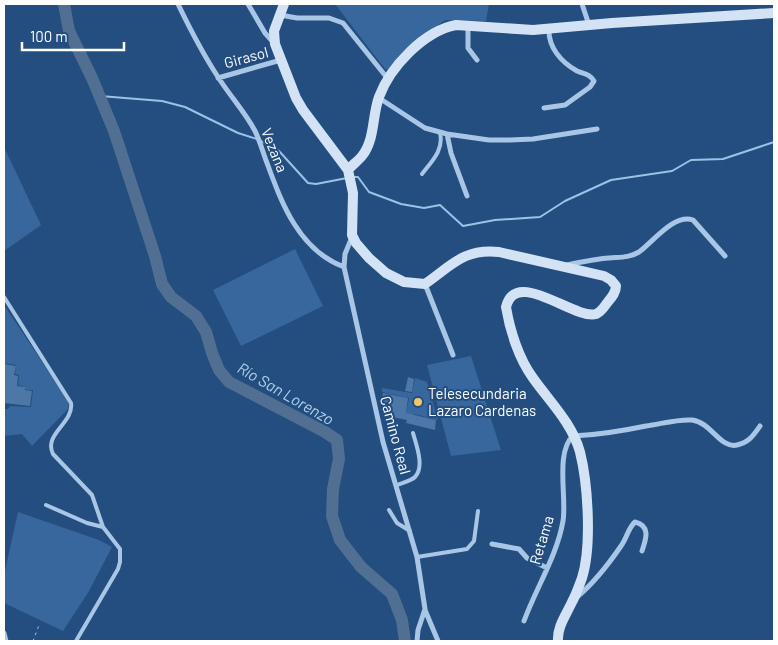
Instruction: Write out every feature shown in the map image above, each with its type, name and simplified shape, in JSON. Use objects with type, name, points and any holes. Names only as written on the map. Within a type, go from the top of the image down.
[{"type":"street","name":"Vezana","points":[[178,4],[218,78],[256,132],[281,202],[296,226],[317,251],[332,262],[344,267]]},
{"type":"street","points":[[248,4],[265,34],[275,44]]},
{"type":"street","points":[[284,4],[274,31],[275,44],[281,60],[296,98],[303,110],[348,172],[351,185],[352,235],[361,250],[386,273],[404,282],[424,284],[439,275],[458,258],[483,252],[499,252],[604,276],[614,283],[616,290],[614,294],[603,309],[596,314],[583,312],[524,292],[511,297],[506,307],[515,342],[529,372],[561,413],[580,451],[587,519],[585,565],[573,601],[563,619],[558,641]]},
{"type":"street","points":[[582,4],[589,25]]},
{"type":"street","points":[[348,172],[363,155],[367,146],[378,98],[388,79],[411,51],[438,31],[456,25],[526,30],[774,13]]},
{"type":"street","points":[[280,14],[297,18],[329,18],[343,23],[388,79]]},
{"type":"street","points":[[468,26],[468,48],[477,60]]},
{"type":"street","points":[[544,108],[565,105],[594,82],[589,76],[571,66],[556,52],[550,43],[549,28]]},
{"type":"street","name":"Girasol","points":[[218,78],[281,60]]},
{"type":"street","points":[[378,98],[416,124],[431,130],[489,140],[533,139],[597,129]]},
{"type":"street","points":[[447,134],[451,153],[467,196]]},
{"type":"street","points":[[559,267],[631,256],[646,246],[664,228],[689,218],[693,220],[725,256]]},
{"type":"street","name":"Camino Real","points":[[352,235],[345,254],[344,267],[383,442],[417,557],[425,609],[418,630],[417,641]]},
{"type":"street","points":[[424,284],[453,355]]},
{"type":"street","points":[[573,436],[612,433],[681,420],[694,420],[704,424],[726,444],[733,446],[751,439],[760,426]]},
{"type":"street","name":"Retama","points":[[524,621],[532,598],[553,555],[563,520],[563,464],[567,444],[573,436]]},
{"type":"street","points":[[573,601],[604,571],[635,522],[641,523],[646,530],[647,537],[642,550]]},
{"type":"street","points":[[492,544],[519,549],[527,558],[547,568]]},
{"type":"street","points":[[425,609],[438,641]]},
{"type":"street","points":[[4,633],[6,641]]},
{"type":"lane","points":[[422,174],[440,148],[442,140],[440,133]]},
{"type":"lane","points":[[4,297],[71,403],[71,412],[52,437],[50,449],[92,495],[104,527],[120,549],[118,569],[76,641]]},
{"type":"lane","points":[[397,485],[415,477],[418,473],[419,452],[413,433]]},
{"type":"lane","points":[[46,505],[87,523],[104,527]]},
{"type":"lane","points":[[389,510],[397,523],[410,531]]},
{"type":"lane","points":[[417,557],[467,549],[474,540],[478,511]]},
{"type":"path","points":[[33,641],[39,625]]},
{"type":"shaded area","points":[[335,4],[489,4],[486,21],[445,20],[406,50],[391,70],[385,69]]},
{"type":"shaded area","points":[[4,147],[41,225],[4,251]]},
{"type":"shaded area","points":[[295,249],[323,306],[241,346],[213,290]]},
{"type":"shaded area","points":[[4,305],[69,402],[68,409],[32,446],[22,434],[4,436],[4,409],[8,409],[10,406],[31,407],[33,390],[26,390],[26,387],[18,385],[19,375],[15,374],[16,365],[4,363]]},
{"type":"shaded area","points":[[471,356],[501,450],[451,456],[427,365]]},
{"type":"shaded area","points":[[415,378],[427,382],[438,420],[414,414],[412,419],[405,417],[409,398],[382,392],[382,388],[412,393]]},
{"type":"shaded area","points":[[18,512],[99,540],[112,547],[89,591],[63,631],[4,603],[4,575]]},
{"type":"building","points":[[4,364],[16,366],[14,375],[18,376],[17,386],[26,387],[25,390],[32,391],[30,406],[4,403]]},
{"type":"building","points":[[408,377],[414,379],[412,392],[405,391]]},
{"type":"building","points":[[383,393],[408,398],[406,413],[436,420],[435,430],[406,423],[407,420],[387,416],[389,406],[381,404]]},
{"type":"waterway","name":"Río San Lorenzo","points":[[64,4],[69,31],[92,78],[114,131],[155,256],[162,284],[171,297],[196,316],[206,332],[219,370],[229,382],[337,440],[339,459],[333,489],[332,516],[340,540],[361,567],[392,594],[402,620],[405,641]]},
{"type":"waterway","points":[[100,96],[162,101],[185,107],[238,133],[257,139]]},
{"type":"waterway","points":[[261,141],[279,151],[308,183],[316,184],[347,178]]},
{"type":"waterway","points":[[354,177],[358,177],[369,192],[401,204],[424,208],[440,205],[463,226],[495,220],[540,217],[565,201],[611,180],[672,171],[691,160],[723,159],[774,142]]},
{"type":"place","name":"Telesecundaria Lazaro Cardenas","points":[[418,402]]}]
